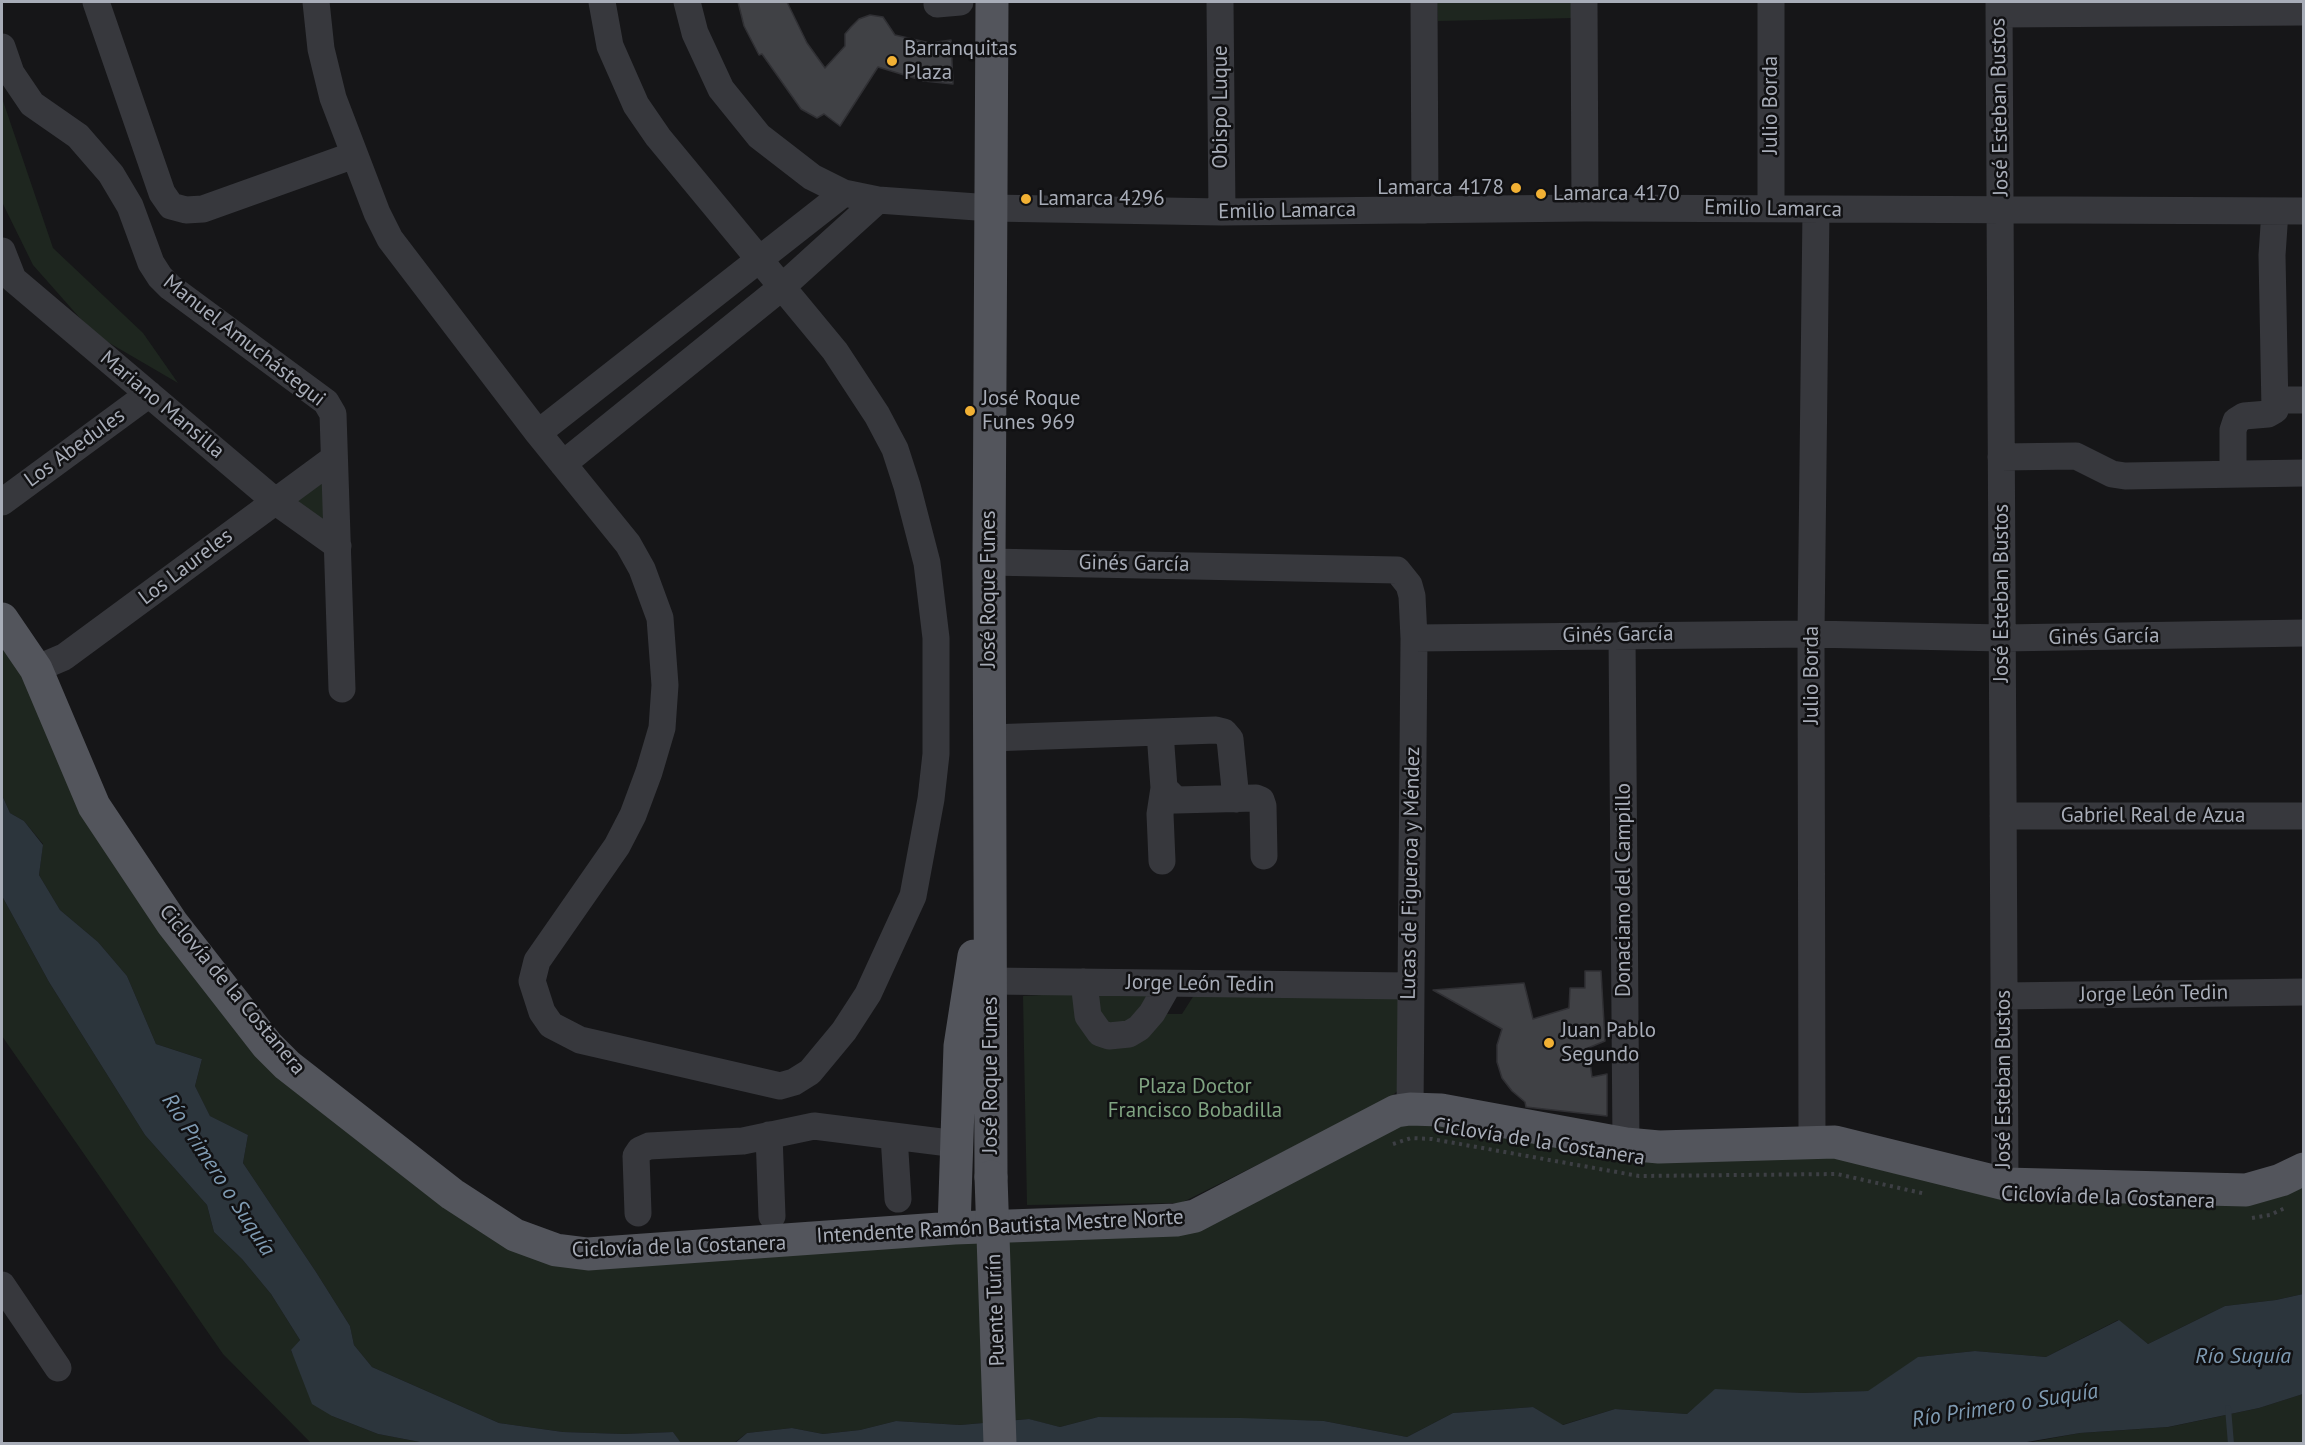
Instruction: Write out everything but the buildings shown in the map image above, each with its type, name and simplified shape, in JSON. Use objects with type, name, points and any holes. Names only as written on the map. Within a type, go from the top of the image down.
[{"type":"main road","name":"José Roque Funes","points":[[991,1177],[989,562],[993,2]]},
{"type":"main road","name":"Intendente Ramón Bautista Mestre Norte","points":[[2,619],[36,669],[94,807],[172,923],[267,1045],[287,1065],[452,1194],[515,1235],[556,1250],[588,1254],[954,1228],[1160,1220],[1195,1216],[1395,1111],[1410,1109],[1441,1110],[1626,1144],[1659,1147],[1812,1140],[1835,1142],[2005,1184],[2246,1190],[2281,1180],[2304,1168]]},
{"type":"main road","points":[[954,1228],[960,1046],[991,844]]},
{"type":"main road","name":"Puente Turín","points":[[991,1177],[1000,1443]]},
{"type":"street","points":[[96,2],[162,193],[171,206],[186,210],[203,209],[354,155]]},
{"type":"street","points":[[316,2],[321,49],[331,88],[354,155],[390,239],[537,433],[628,544],[642,569],[660,618],[665,685],[662,728],[633,815],[617,846],[537,961],[532,981],[534,994],[551,1025],[580,1040],[780,1086],[794,1082],[810,1072],[844,1031],[868,994],[913,896],[931,799],[937,703],[936,638],[927,563],[918,521],[895,449],[856,379],[658,137],[636,105],[610,46],[602,2]]},
{"type":"street","name":"Emilio Lamarca","points":[[687,2],[706,60],[721,89],[738,113],[759,136],[812,177],[844,193],[878,200],[991,208],[1222,213],[1585,208],[2001,212],[2304,211]]},
{"type":"street","name":"Obispo Luque","points":[[1220,2],[1222,213]]},
{"type":"street","points":[[1424,2],[1425,210]]},
{"type":"street","points":[[1584,2],[1585,208]]},
{"type":"street","name":"Julio Borda","points":[[1771,2],[1771,208]]},
{"type":"street","points":[[1999,8],[2304,12]]},
{"type":"street","name":"José Esteban Bustos","points":[[1999,8],[2005,1184]]},
{"type":"street","name":"Manuel Amuchástegui","points":[[2,47],[11,73],[32,104],[78,136],[111,174],[130,206],[151,263],[165,282],[326,402],[333,414],[342,689]]},
{"type":"street","points":[[537,433],[844,193]]},
{"type":"street","points":[[563,464],[782,287],[878,200]]},
{"type":"street","name":"Julio Borda","points":[[1812,1140],[1812,634],[1816,209]]},
{"type":"street","points":[[2233,474],[2233,430],[2236,421],[2244,416],[2268,414],[2275,410],[2272,255],[2275,211]]},
{"type":"street","name":"Mariano Mansilla","points":[[2,251],[7,283],[149,394],[275,501],[338,546]]},
{"type":"street","name":"Los Abedules","points":[[2,502],[149,394]]},
{"type":"street","points":[[2275,400],[2304,400]]},
{"type":"street","points":[[2001,457],[2076,456],[2112,474],[2125,476],[2304,472]]},
{"type":"street","name":"Los Laureles","points":[[36,669],[64,657],[333,459]]},
{"type":"street","name":"Ginés García","points":[[989,562],[1397,570],[1409,585],[1414,638],[1812,634],[2003,639],[2304,633]]},
{"type":"street","name":"Donaciano del Campillo","points":[[1622,635],[1626,1144]]},
{"type":"street","name":"Lucas de Figueroa y Méndez","points":[[1410,1109],[1414,638]]},
{"type":"street","points":[[1160,732],[1164,788],[1160,814],[1162,861]]},
{"type":"street","points":[[990,738],[1224,732],[1230,739],[1236,799]]},
{"type":"street","points":[[1164,788],[1176,800],[1256,798],[1261,800],[1264,856]]},
{"type":"street","name":"Gabriel Real de Azua","points":[[2003,816],[2304,816]]},
{"type":"street","name":"Jorge León Tedin","points":[[991,981],[1168,985],[1410,986]]},
{"type":"street","points":[[1084,982],[1088,1016],[1100,1033],[1109,1036],[1129,1034],[1139,1028],[1152,1013],[1168,985]]},
{"type":"street","name":"Jorge León Tedin","points":[[2004,996],[2304,992]]},
{"type":"street","points":[[638,1213],[636,1156],[640,1150],[649,1146],[743,1141],[814,1126],[957,1144]]},
{"type":"street","points":[[769,1136],[772,1216]]},
{"type":"street","points":[[894,1136],[898,1199]]},
{"type":"street","points":[[2,1286],[58,1368]]},
{"type":"path","name":"Ciclovía de la Costanera","points":[[1384,1147],[1411,1138],[1432,1139],[1639,1176],[1837,1174],[1930,1195]]},
{"type":"path","points":[[2250,1218],[2270,1215],[2295,1204]]},
{"type":"green space","points":[[1437,2],[1574,2],[1574,18],[1438,21]]},
{"type":"green space","points":[[2,98],[53,248],[143,333],[178,383],[94,334],[33,265],[2,202]]},
{"type":"green space","points":[[328,469],[333,537],[295,503]]},
{"type":"green space","points":[[2,621],[83,784],[267,1045],[534,1243],[1151,1221],[1379,1120],[1626,1144],[1812,1140],[2005,1184],[2246,1190],[2303,1169],[2303,1294],[2276,1300],[2225,1306],[2148,1344],[2118,1320],[2046,1357],[1975,1351],[1919,1357],[1869,1391],[1803,1393],[1715,1390],[1687,1414],[1615,1409],[1562,1425],[1533,1407],[1453,1413],[1407,1437],[1324,1421],[1098,1417],[1060,1427],[1028,1419],[960,1425],[896,1421],[860,1430],[823,1434],[792,1428],[747,1433],[734,1443],[681,1444],[673,1432],[624,1434],[563,1432],[499,1423],[372,1367],[354,1345],[350,1326],[243,1163],[248,1135],[210,1116],[195,1086],[202,1059],[156,1044],[127,976],[98,942],[60,910],[39,875],[43,844],[24,821],[10,813],[2,795]]},
{"type":"green space","points":[[2,896],[49,982],[145,1135],[207,1205],[214,1232],[242,1259],[271,1294],[300,1340],[291,1351],[332,1416],[378,1434],[425,1443],[311,1443],[223,1354],[2,1036]]},
{"type":"green space","name":"Plaza Doctor Francisco Bobadilla","points":[[1196,992],[1400,997],[1401,1088],[1387,1100],[1181,1203],[1027,1205],[1023,996],[1078,993],[1091,1035],[1158,1014],[1182,1014]]},
{"type":"green space","points":[[1104,994],[1148,995],[1144,1005],[1128,1023],[1102,1023],[1098,997]]},
{"type":"green space","points":[[2303,1394],[2303,1443],[2021,1444],[2080,1433],[2169,1427],[2259,1408]]},
{"type":"water","name":"Río Primero o Suquía","points":[[2,795],[10,813],[24,821],[43,845],[39,875],[60,910],[98,942],[127,976],[156,1044],[202,1059],[195,1086],[210,1116],[248,1135],[243,1163],[350,1326],[354,1345],[372,1367],[499,1423],[563,1432],[624,1434],[673,1432],[681,1443],[425,1443],[378,1434],[332,1416],[312,1404],[291,1350],[300,1340],[271,1294],[242,1259],[214,1232],[207,1205],[145,1135],[49,982],[2,896]]},
{"type":"water","name":"Río Suquía","points":[[2303,1294],[2303,1394],[2259,1408],[2168,1427],[2080,1433],[2021,1443],[734,1444],[747,1433],[792,1428],[823,1434],[860,1430],[896,1421],[960,1425],[1029,1419],[1060,1427],[1098,1417],[1241,1418],[1324,1421],[1407,1437],[1453,1413],[1533,1407],[1563,1425],[1615,1409],[1687,1414],[1715,1389],[1803,1393],[1868,1391],[1918,1357],[1975,1351],[2046,1357],[2119,1320],[2148,1344],[2225,1306],[2276,1300]]},
{"type":"waterway","points":[[2228,1408],[2231,1444]]},
{"type":"place","name":"Barranquitas Plaza","points":[[892,61]]},
{"type":"place","name":"Lamarca 4178","points":[[1516,188]]},
{"type":"place","name":"Lamarca 4170","points":[[1541,194]]},
{"type":"place","name":"Lamarca 4296","points":[[1026,199]]},
{"type":"place","name":"José Roque Funes 969","points":[[970,411]]},
{"type":"place","name":"Juan Pablo Segundo","points":[[1549,1043]]}]
